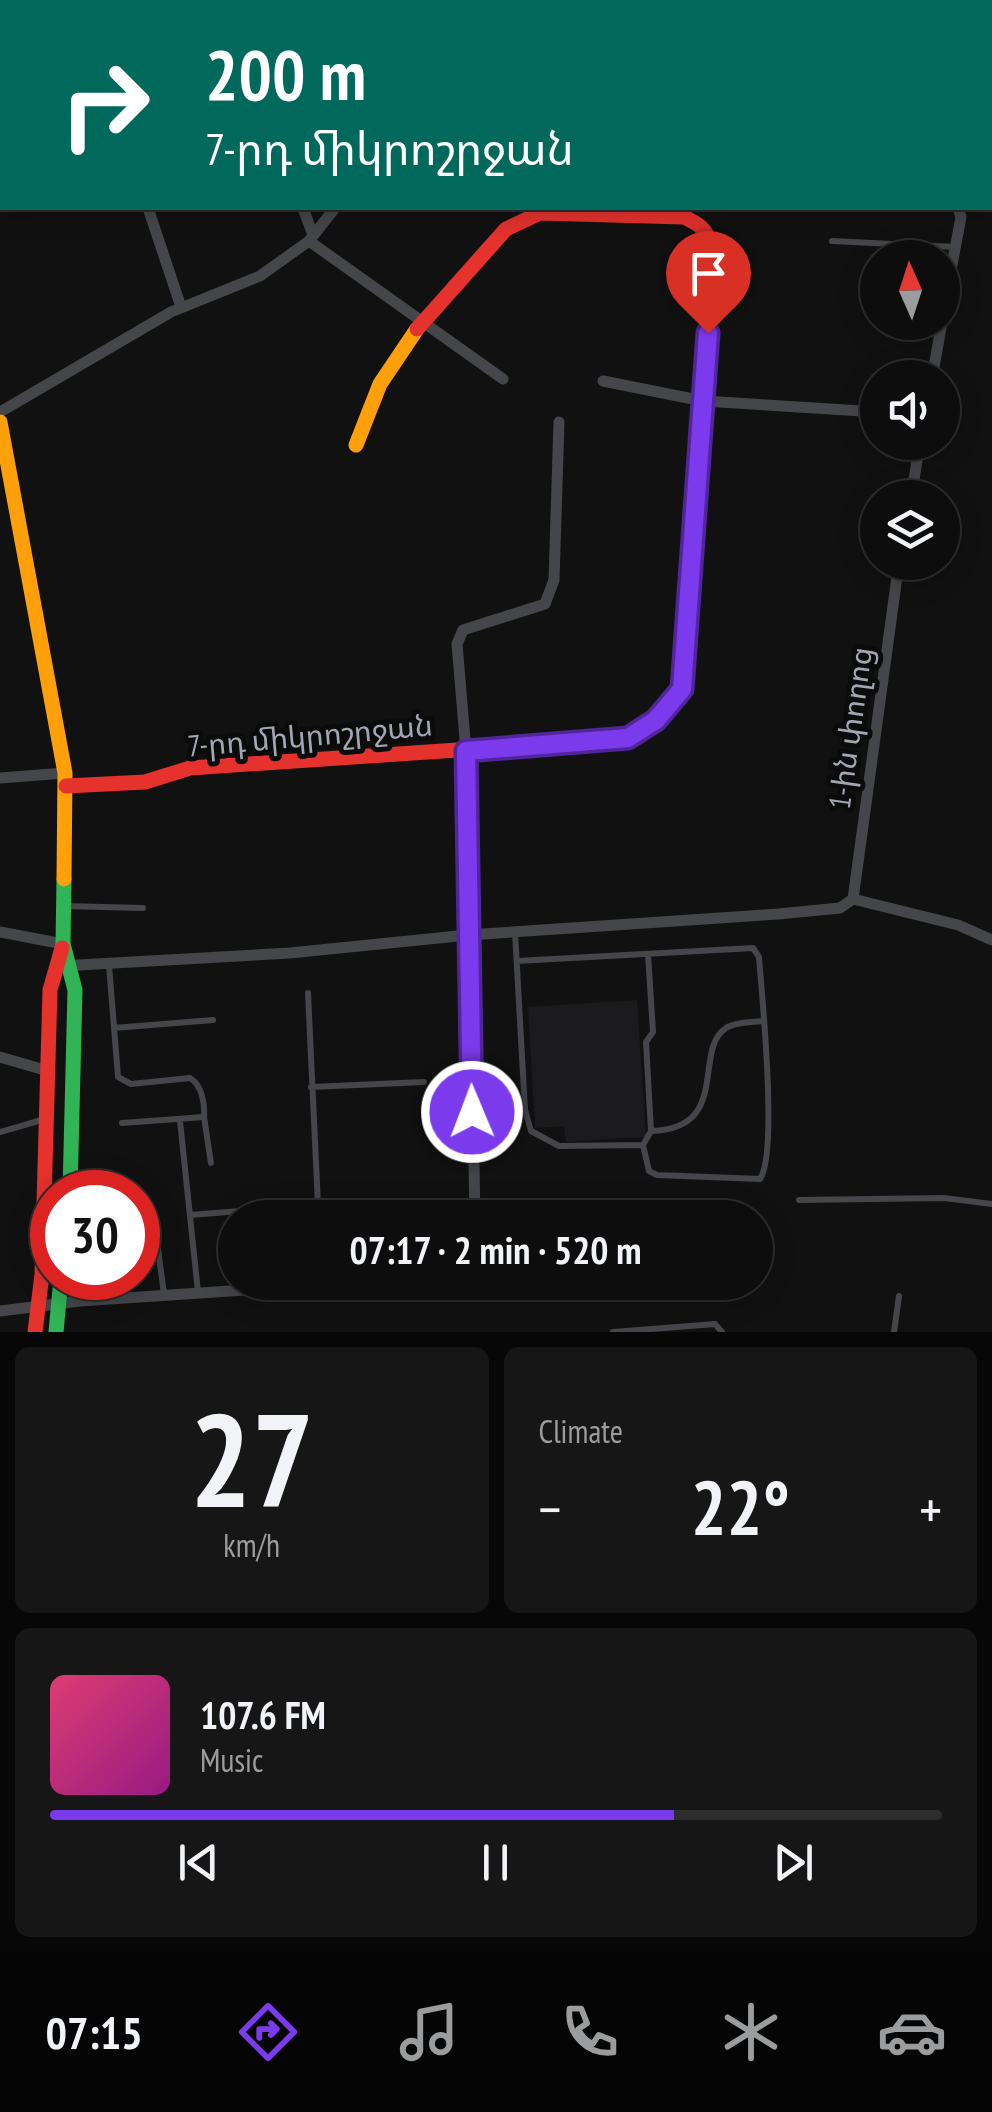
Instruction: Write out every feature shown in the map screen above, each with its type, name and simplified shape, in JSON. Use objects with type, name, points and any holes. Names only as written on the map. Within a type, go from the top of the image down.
[{"type":"street","points":[[149,210],[180,308]]},
{"type":"street","points":[[304,210],[311,238],[420,323],[504,379]]},
{"type":"street","points":[[0,412],[180,308],[260,276],[311,238],[333,210]]},
{"type":"street","points":[[956,240],[959,212]]},
{"type":"street","name":"7-րդ միկրոշրջան","points":[[66,779],[145,782],[190,768],[628,738],[656,720],[682,689],[712,264],[709,236],[700,224],[684,217],[540,213],[524,218],[506,229],[420,323],[364,410],[356,445]]},
{"type":"street","points":[[603,380],[702,401],[860,411]]},
{"type":"street","points":[[0,422],[66,779],[62,966],[50,990],[42,1274],[35,1332]]},
{"type":"street","points":[[475,1200],[466,751],[458,644],[463,630],[544,604],[554,580],[559,422]]},
{"type":"street","name":"1-ին փողոց","points":[[853,900],[897,580]]},
{"type":"street","points":[[0,778],[66,779]]},
{"type":"street","points":[[62,966],[290,953],[468,935],[778,914],[840,908],[853,900],[958,925],[992,940]]},
{"type":"street","points":[[0,932],[63,944]]},
{"type":"street","points":[[62,966],[74,990],[70,1170]]},
{"type":"street","points":[[0,1056],[48,1071]]},
{"type":"street","points":[[0,1311],[218,1291]]},
{"type":"street","points":[[56,1332],[58,1300]]},
{"type":"lane","points":[[832,241],[860,242]]},
{"type":"lane","points":[[62,906],[143,908]]},
{"type":"lane","points":[[516,932],[525,1110],[531,1131],[559,1146],[643,1145]]},
{"type":"lane","points":[[517,961],[753,948],[759,957],[769,1132],[768,1161],[760,1179],[657,1176],[650,1171],[643,1145],[651,1131],[646,1042],[653,1032],[648,954]]},
{"type":"lane","points":[[109,964],[118,1077],[124,1082],[190,1078],[199,1086],[211,1164]]},
{"type":"lane","points":[[190,1215],[318,1205],[308,993]]},
{"type":"lane","points":[[114,1028],[213,1020]]},
{"type":"lane","points":[[651,1131],[670,1130],[691,1118],[701,1106],[718,1037],[728,1026],[764,1021]]},
{"type":"lane","points":[[311,1087],[424,1082]]},
{"type":"lane","points":[[122,1123],[204,1117]]},
{"type":"lane","points":[[0,1132],[46,1118]]},
{"type":"lane","points":[[180,1120],[198,1293]]},
{"type":"lane","points":[[798,1200],[944,1198],[992,1204]]},
{"type":"lane","points":[[160,1265],[164,1296]]},
{"type":"lane","points":[[894,1332],[899,1296]]},
{"type":"lane","points":[[613,1332],[714,1324],[722,1332]]},
{"type":"shaded area","points":[[637,1000],[646,1137],[566,1142],[564,1126],[535,1128],[528,1007]]},
{"type":"traffic: fast","points":[[487,748],[628,738],[657,719],[682,689],[700,429]]},
{"type":"traffic: fast","points":[[64,879],[63,944],[75,990],[71,1170]]},
{"type":"traffic: fast","points":[[56,1332],[59,1300]]},
{"type":"traffic: slow","points":[[356,445],[380,384],[417,329]]},
{"type":"traffic: slow","points":[[0,422],[65,773],[64,879]]},
{"type":"traffic: jam","points":[[417,329],[506,229],[540,213],[684,217],[704,230],[711,253],[712,301],[700,429]]},
{"type":"traffic: jam","points":[[66,786],[145,782],[190,768],[487,748]]},
{"type":"traffic: jam","points":[[35,1332],[42,1274],[50,990],[62,948]]},
{"type":"route","points":[[472,1112],[466,751],[628,738],[656,720],[682,689],[708,333]]}]
